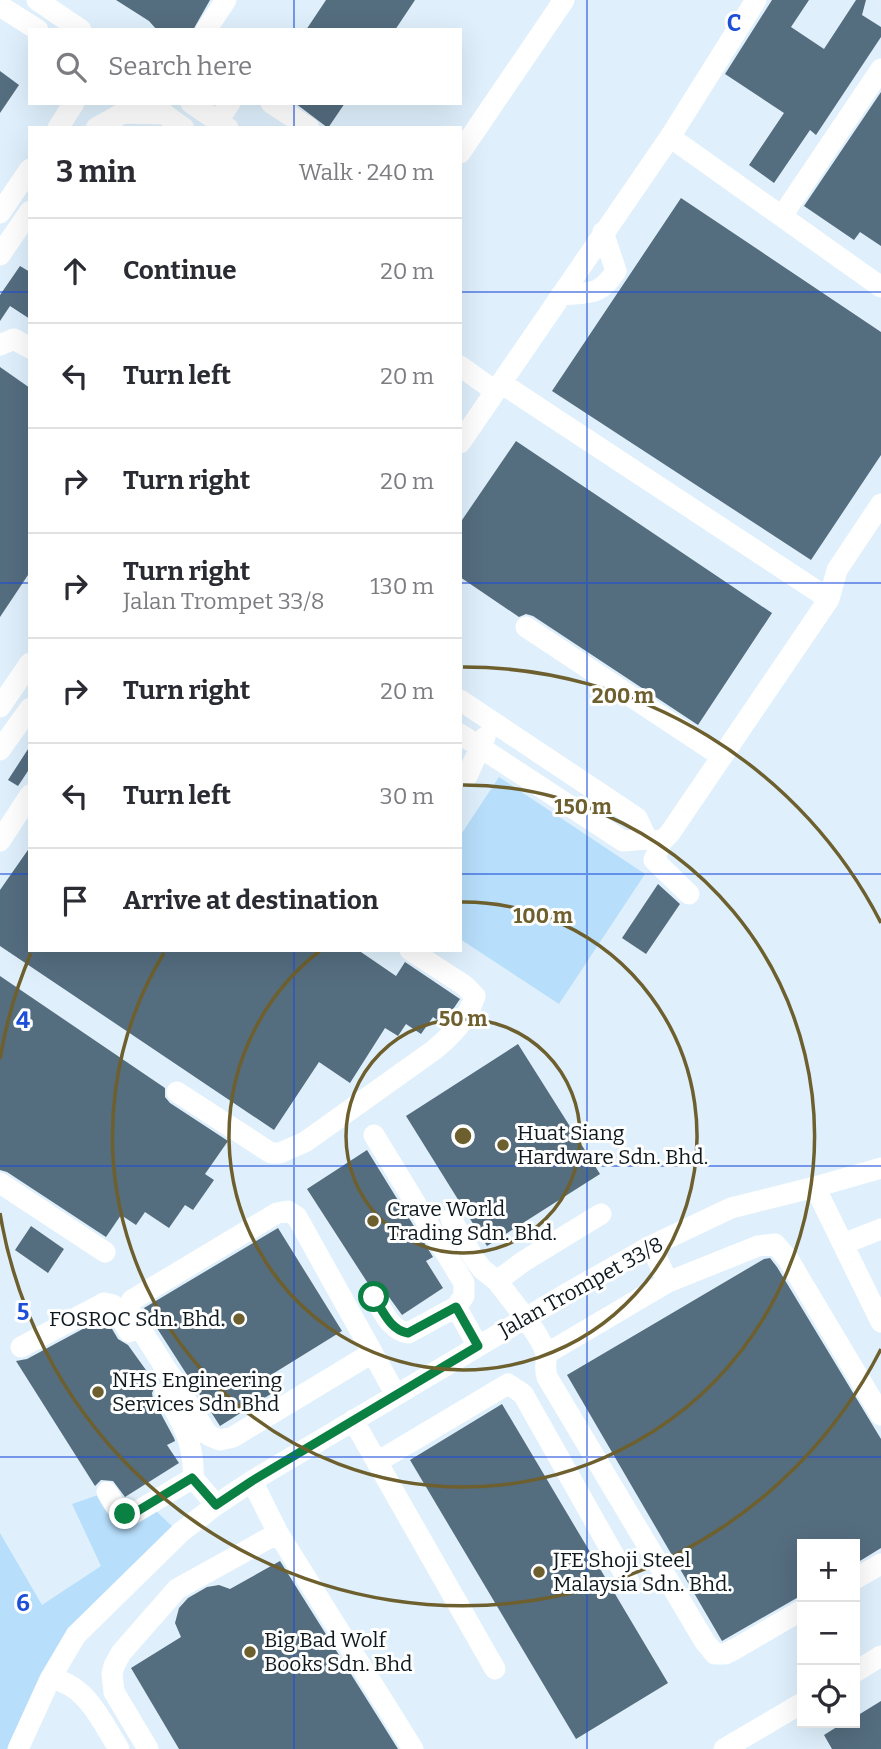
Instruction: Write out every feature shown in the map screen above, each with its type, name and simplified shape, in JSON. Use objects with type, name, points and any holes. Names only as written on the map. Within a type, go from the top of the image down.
[{"type":"street","points":[[37,0],[64,8],[79,28]]},
{"type":"street","points":[[207,28],[226,0]]},
{"type":"street","points":[[462,150],[564,0]]},
{"type":"street","points":[[462,440],[670,136],[756,0]]},
{"type":"street","points":[[0,6],[35,28]]},
{"type":"street","points":[[782,216],[881,69]]},
{"type":"street","points":[[57,126],[64,105]]},
{"type":"street","points":[[57,126],[73,105]]},
{"type":"street","points":[[87,126],[101,105]]},
{"type":"street","points":[[194,105],[223,125],[229,105]]},
{"type":"street","points":[[274,105],[306,126]]},
{"type":"street","points":[[99,126],[109,118],[123,113],[157,109],[181,126]]},
{"type":"street","points":[[670,136],[881,287]]},
{"type":"street","points":[[0,213],[28,172]]},
{"type":"street","points":[[0,256],[28,214]]},
{"type":"street","points":[[561,295],[597,291],[606,286],[616,271],[616,264],[603,232]]},
{"type":"street","points":[[0,345],[14,339],[28,347]]},
{"type":"street","points":[[462,367],[498,387],[829,599]]},
{"type":"street","points":[[462,735],[623,841],[655,840],[670,833],[829,599],[837,570],[881,504]]},
{"type":"street","points":[[526,628],[721,756]]},
{"type":"street","points":[[0,707],[28,666]]},
{"type":"street","points":[[462,701],[637,818],[655,840],[654,860],[689,894]]},
{"type":"street","points":[[0,750],[28,711]]},
{"type":"street","points":[[467,776],[493,722]]},
{"type":"street","points":[[553,794],[567,772]]},
{"type":"street","points":[[0,841],[6,817],[28,797]]},
{"type":"street","points":[[177,1091],[271,1153],[280,1153],[304,1142],[434,1050],[453,1034],[467,1016],[475,996],[464,985],[414,952]]},
{"type":"street","points":[[374,1135],[464,1283],[464,1296],[456,1307],[408,1333],[392,1325],[374,1297]]},
{"type":"street","name":"Jalan Trompet 33/8","points":[[18,1749],[50,1679],[76,1635],[181,1532],[216,1505],[353,1420],[651,1247],[731,1208],[881,1168]]},
{"type":"street","points":[[0,1183],[106,1252]]},
{"type":"street","points":[[815,1187],[881,1322]]},
{"type":"street","points":[[372,1353],[233,1437],[220,1440],[208,1435],[132,1317],[129,1307],[132,1300],[154,1286],[277,1213],[288,1211],[297,1217],[396,1395]]},
{"type":"street","points":[[497,1281],[524,1261],[601,1214]]},
{"type":"street","points":[[451,1219],[475,1260],[497,1281],[525,1318],[546,1354],[544,1366],[547,1377],[705,1642],[715,1654],[725,1654],[735,1649],[797,1613]]},
{"type":"street","points":[[843,1244],[881,1229]]},
{"type":"street","points":[[546,1354],[668,1282],[758,1245],[775,1244],[788,1259],[881,1415]]},
{"type":"street","points":[[651,1247],[668,1282]]},
{"type":"street","points":[[21,1347],[104,1303],[113,1305],[185,1427],[194,1459],[192,1478],[216,1505]]},
{"type":"street","points":[[456,1307],[478,1346]]},
{"type":"street","points":[[377,1462],[508,1384],[523,1394],[629,1582]]},
{"type":"street","points":[[353,1420],[495,1669]]},
{"type":"street","points":[[107,1492],[116,1507],[131,1515],[192,1478]]},
{"type":"street","points":[[252,1481],[278,1533],[413,1749]]},
{"type":"street","points":[[148,1749],[114,1692],[112,1674],[121,1653],[177,1589],[278,1533]]},
{"type":"street","points":[[860,1576],[881,1563]]},
{"type":"street","points":[[860,1669],[881,1656]]},
{"type":"street","points":[[50,1679],[65,1680],[89,1702],[119,1749]]},
{"type":"street","points":[[724,1749],[797,1706]]},
{"type":"shaded area","points":[[499,777],[645,874],[559,1004],[462,940],[462,833]]},
{"type":"shaded area","points":[[98,1495],[131,1526],[154,1509],[176,1530],[71,1633],[14,1749],[0,1749],[0,1533],[42,1605],[101,1566],[72,1504]]},
{"type":"building","points":[[116,0],[210,0],[194,28],[155,28]]},
{"type":"building","points":[[326,0],[415,0],[396,28],[307,28]]},
{"type":"building","points":[[772,0],[809,0],[791,27],[824,49],[856,0],[866,0],[862,15],[881,27],[881,37],[816,135],[810,130],[774,183],[749,165],[784,113],[725,74]]},
{"type":"building","points":[[0,71],[19,85],[0,113]]},
{"type":"building","points":[[881,92],[881,246],[860,232],[854,240],[804,206]]},
{"type":"building","points":[[298,105],[344,105],[329,126],[325,126]]},
{"type":"building","points":[[681,198],[881,332],[881,455],[811,560],[552,391]]},
{"type":"building","points":[[20,266],[28,271],[28,318],[10,306],[0,321],[0,295]]},
{"type":"building","points":[[0,367],[28,387],[28,575],[0,617]]},
{"type":"building","points":[[516,441],[772,613],[698,725],[533,616],[526,614],[519,617],[462,578],[462,520]]},
{"type":"building","points":[[28,749],[28,771],[18,786],[8,780]]},
{"type":"building","points":[[28,850],[28,952],[361,952],[396,976],[405,962],[460,999],[443,1024],[433,1017],[421,1034],[406,1024],[398,1036],[385,1028],[350,1083],[319,1062],[274,1130],[0,946],[0,890]]},
{"type":"building","points":[[658,884],[680,904],[646,954],[622,938]]},
{"type":"building","points":[[0,976],[165,1088],[165,1097],[170,1103],[228,1141],[205,1174],[214,1180],[193,1210],[185,1205],[169,1228],[145,1212],[136,1225],[121,1215],[106,1237],[0,1170]]},
{"type":"building","name":"Huat Siang Hardware Sdn. Bhd.","points":[[518,1044],[600,1174],[487,1246],[406,1116]]},
{"type":"building","name":"Crave World Trading Sdn. Bhd.","points":[[367,1150],[433,1257],[426,1261],[443,1288],[402,1315],[381,1286],[369,1285],[307,1189]]},
{"type":"building","points":[[31,1226],[64,1249],[48,1273],[15,1250]]},
{"type":"building","name":"FOSROC Sdn. Bhd.","points":[[278,1228],[342,1331],[266,1378],[274,1392],[220,1426],[144,1308]]},
{"type":"building","points":[[770,1258],[777,1267],[881,1439],[881,1548],[860,1561],[860,1539],[797,1539],[797,1598],[722,1641],[567,1375],[764,1259]]},
{"type":"building","name":"NHS Engineering Services Sdn Bhd","points":[[105,1317],[118,1339],[128,1345],[156,1384],[152,1393],[153,1399],[174,1438],[175,1441],[167,1445],[179,1463],[125,1497],[113,1481],[101,1480],[95,1486],[16,1361],[27,1359]]},
{"type":"building","name":"JFE Shoji Steel Malaysia Sdn. Bhd.","points":[[502,1404],[668,1683],[576,1739],[410,1460]]},
{"type":"building","name":"Big Bad Wolf Books Sdn. Bhd","points":[[280,1561],[398,1749],[179,1749],[131,1668],[181,1637],[175,1623],[179,1608],[188,1598],[207,1587],[219,1585],[230,1589]]},
{"type":"building","points":[[881,1701],[881,1749],[832,1749],[824,1735],[835,1728],[860,1728],[860,1714]]},
{"type":"place","name":"Huat Siang Hardware Sdn. Bhd.","points":[[503,1145]]},
{"type":"place","name":"Crave World Trading Sdn. Bhd.","points":[[373,1221]]},
{"type":"place","name":"FOSROC Sdn. Bhd.","points":[[239,1319]]},
{"type":"place","name":"NHS Engineering Services Sdn Bhd","points":[[98,1392]]},
{"type":"place","name":"JFE Shoji Steel Malaysia Sdn. Bhd.","points":[[539,1572]]},
{"type":"place","name":"Big Bad Wolf Books Sdn. Bhd","points":[[250,1652]]},
{"type":"route","points":[[125,1514],[131,1515],[192,1478],[216,1505],[478,1346],[456,1307],[408,1333],[392,1325],[374,1297]]}]
